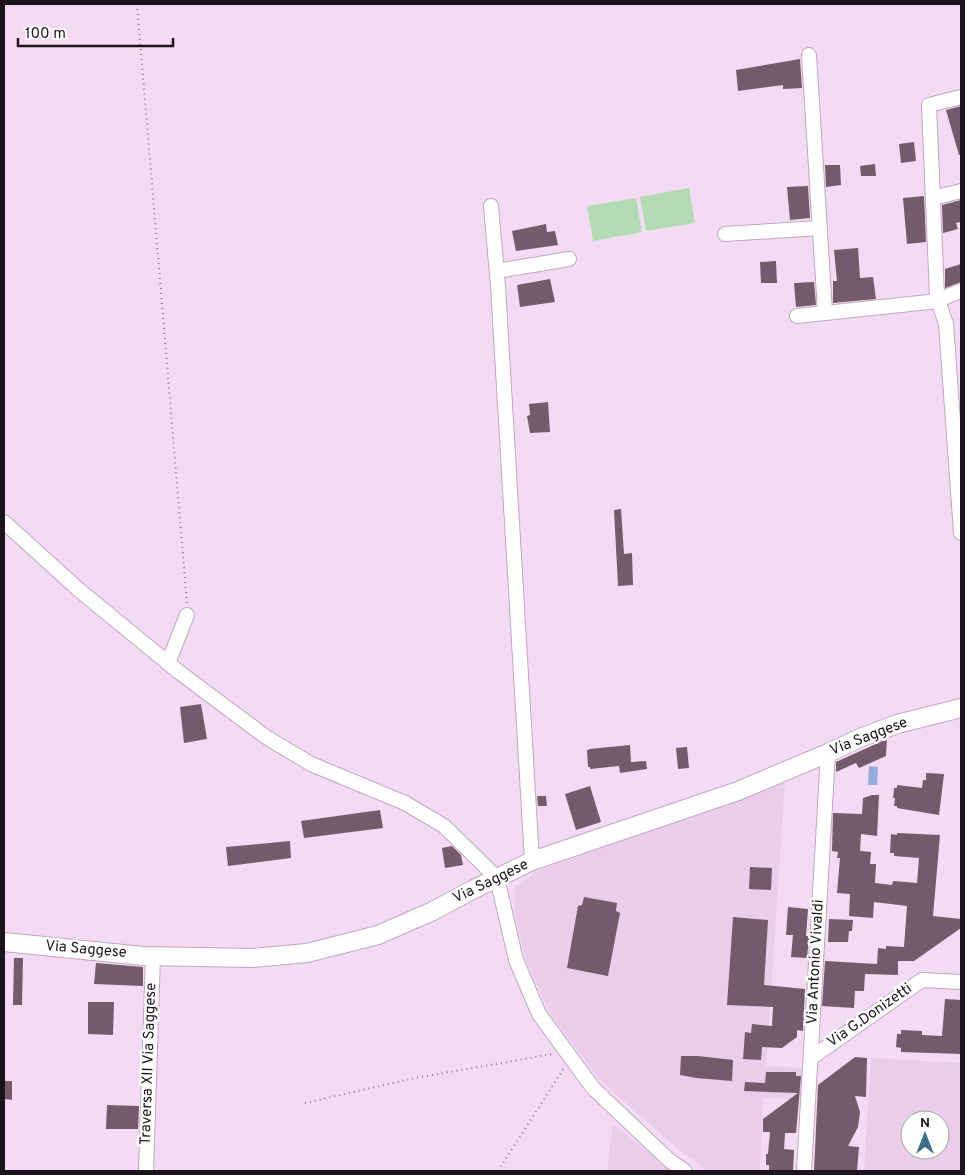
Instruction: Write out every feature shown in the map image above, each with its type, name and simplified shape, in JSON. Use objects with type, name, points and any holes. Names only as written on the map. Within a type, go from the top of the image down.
[{"type":"main road","name":"Via Saggese","points":[[4,942],[153,956],[253,958],[307,953],[378,935],[433,911],[532,861],[738,791],[897,724],[961,708]]},
{"type":"street","points":[[809,55],[825,312]]},
{"type":"street","points":[[961,97],[929,105],[937,297],[946,324],[961,533]]},
{"type":"street","points":[[933,198],[961,191]]},
{"type":"street","points":[[491,206],[497,271],[532,861]]},
{"type":"street","points":[[725,234],[819,228]]},
{"type":"street","points":[[497,271],[569,259]]},
{"type":"street","points":[[797,316],[938,301],[961,292]]},
{"type":"street","points":[[4,522],[79,590],[168,663],[266,737],[311,764],[405,804],[444,826],[497,878],[516,960],[539,1014],[592,1088],[670,1161],[685,1171]]},
{"type":"street","points":[[168,663],[187,615]]},
{"type":"street","name":"Via Antonio Vivaldi","points":[[804,1171],[828,753]]},
{"type":"street","name":"Traversa XII Via Saggese","points":[[146,1171],[153,956]]},
{"type":"street","name":"Via G.Donizetti","points":[[811,1058],[922,980],[961,982]]},
{"type":"path","points":[[137,4],[187,615]]},
{"type":"path","points":[[305,1103],[415,1078],[554,1053],[568,1053]]},
{"type":"path","points":[[498,1171],[568,1053]]},
{"type":"shaded area","points":[[785,780],[766,1066],[804,1068],[803,1099],[763,1098],[760,1171],[708,1171],[677,1148],[600,1080],[549,1013],[526,960],[515,916],[515,888],[535,872]]},
{"type":"shaded area","points":[[871,1058],[961,1063],[961,1171],[864,1171]]},
{"type":"shaded area","points":[[613,1124],[672,1171],[607,1171]]},
{"type":"green space","points":[[689,188],[695,223],[646,231],[640,197]]},
{"type":"green space","points":[[636,198],[642,232],[593,241],[587,206]]},
{"type":"water","points":[[869,766],[878,767],[877,785],[868,785]]},
{"type":"building","points":[[800,59],[802,88],[783,89],[783,85],[738,91],[736,70]]},
{"type":"building","points":[[961,106],[961,155],[959,155],[946,110]]},
{"type":"building","points":[[914,142],[916,161],[901,163],[899,144]]},
{"type":"building","points":[[875,164],[876,176],[861,176],[860,166]]},
{"type":"building","points":[[825,165],[840,165],[841,185],[826,187]]},
{"type":"building","points":[[808,186],[810,218],[790,220],[787,187]]},
{"type":"building","points":[[924,196],[926,242],[907,244],[903,198]]},
{"type":"building","points":[[961,200],[961,222],[956,223],[958,229],[943,233],[942,205]]},
{"type":"building","points":[[546,224],[547,232],[555,231],[558,245],[516,251],[512,231]]},
{"type":"building","points":[[858,248],[860,278],[873,277],[876,299],[833,303],[833,281],[837,281],[834,250]]},
{"type":"building","points":[[776,261],[777,283],[761,283],[760,262]]},
{"type":"building","points":[[961,264],[961,282],[945,288],[945,269]]},
{"type":"building","points":[[550,279],[555,302],[520,307],[517,285]]},
{"type":"building","points":[[814,282],[816,305],[796,307],[794,283]]},
{"type":"building","points":[[548,402],[550,432],[530,433],[527,416],[530,415],[529,404]]},
{"type":"building","points":[[621,509],[624,554],[632,553],[633,585],[618,586],[614,510]]},
{"type":"building","points":[[201,704],[207,739],[184,743],[180,707]]},
{"type":"building","points":[[887,739],[886,756],[859,768],[856,763],[836,772],[836,762]]},
{"type":"building","points":[[630,745],[631,762],[646,761],[647,769],[620,773],[619,766],[590,769],[588,767],[587,750]]},
{"type":"building","points":[[687,747],[689,768],[678,769],[676,748]]},
{"type":"building","points":[[926,773],[944,774],[939,815],[894,806],[894,788],[897,788],[897,785],[922,788],[923,780],[926,780]]},
{"type":"building","points":[[590,786],[601,822],[576,830],[565,794]]},
{"type":"building","points":[[879,795],[877,836],[861,834],[860,851],[871,852],[870,864],[876,864],[875,883],[892,885],[893,881],[917,883],[919,858],[894,856],[894,853],[890,853],[891,834],[940,835],[933,916],[961,919],[961,928],[914,961],[898,961],[898,975],[865,974],[864,991],[855,991],[854,1008],[822,1006],[825,961],[877,964],[878,948],[886,949],[886,946],[904,947],[907,906],[874,902],[873,918],[849,916],[850,894],[837,893],[840,858],[837,858],[838,852],[832,851],[833,813],[862,814],[863,798]]},
{"type":"building","points":[[537,796],[546,796],[547,806],[538,806]]},
{"type":"building","points":[[380,810],[383,828],[304,838],[301,821]]},
{"type":"building","points":[[290,841],[291,858],[228,866],[226,847]]},
{"type":"building","points":[[452,846],[461,855],[463,865],[445,868],[442,848]]},
{"type":"building","points":[[750,867],[772,868],[771,890],[749,889]]},
{"type":"building","points":[[584,897],[617,903],[616,911],[620,913],[608,976],[567,968],[578,906],[582,905]]},
{"type":"building","points":[[788,907],[808,909],[806,936],[809,936],[807,958],[791,957],[793,935],[786,935]]},
{"type":"building","points":[[733,917],[768,920],[764,985],[805,989],[803,1031],[797,1030],[797,1037],[782,1048],[762,1047],[761,1060],[743,1059],[745,1032],[751,1033],[752,1024],[772,1026],[773,1007],[727,1005]]},
{"type":"building","points":[[829,919],[853,920],[848,942],[828,942]]},
{"type":"building","points":[[14,958],[23,958],[22,1005],[13,1005]]},
{"type":"building","points":[[96,963],[143,967],[143,986],[94,984]]},
{"type":"building","points":[[945,999],[961,1000],[961,1054],[901,1052],[901,1048],[896,1047],[897,1034],[901,1034],[901,1030],[922,1031],[922,1035],[942,1036]]},
{"type":"building","points":[[88,1002],[114,1002],[113,1035],[88,1034]]},
{"type":"building","points":[[681,1056],[733,1060],[732,1081],[680,1075]]},
{"type":"building","points":[[855,1057],[867,1058],[866,1097],[855,1096],[860,1112],[858,1127],[848,1146],[859,1147],[857,1171],[814,1171],[818,1085]]},
{"type":"building","points":[[766,1072],[796,1072],[796,1076],[801,1076],[796,1133],[785,1133],[784,1149],[794,1150],[793,1171],[769,1171],[769,1165],[766,1165],[766,1154],[768,1154],[770,1132],[763,1132],[763,1119],[798,1093],[744,1091],[745,1082],[765,1083]]},
{"type":"building","points":[[4,1081],[12,1081],[12,1100],[4,1099]]},
{"type":"building","points":[[107,1105],[139,1106],[138,1129],[106,1129]]}]
